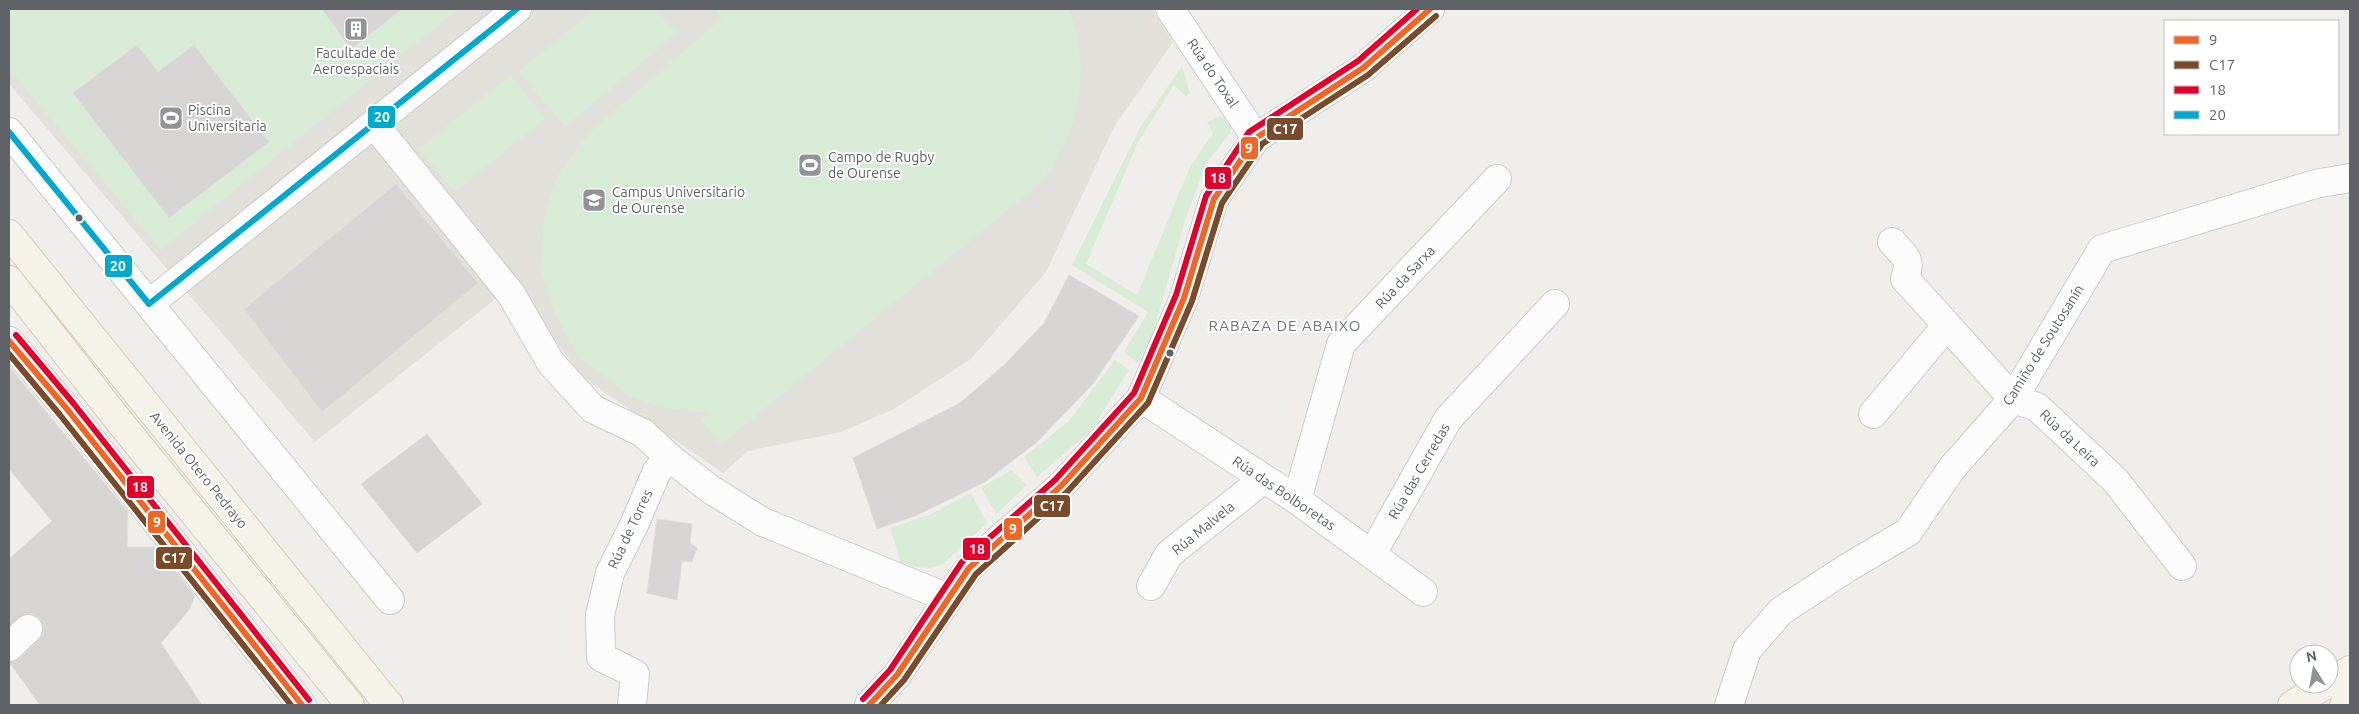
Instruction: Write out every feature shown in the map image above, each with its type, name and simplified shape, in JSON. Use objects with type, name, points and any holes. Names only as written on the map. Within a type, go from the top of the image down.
[{"type":"main road","name":"Avenida Otero Pedrayo","points":[[9,234],[389,705]]},
{"type":"main road","points":[[9,280],[119,421],[350,705]]},
{"type":"main road","points":[[2339,676],[2350,670]]},
{"type":"main road","points":[[2292,705],[2310,694]]},
{"type":"main road","points":[[2344,705],[2350,701]]},
{"type":"street","points":[[149,304],[517,9]]},
{"type":"street","name":"Rúa do Toxal","points":[[1170,9],[1256,138]]},
{"type":"street","points":[[868,705],[897,675],[969,568],[1061,486],[1141,398],[1184,298],[1214,199],[1256,138],[1363,68],[1430,9]]},
{"type":"street","points":[[374,124],[510,294],[551,362],[593,409],[643,433],[670,458],[710,489],[763,522],[948,598]]},
{"type":"street","points":[[9,132],[390,600]]},
{"type":"street","name":"Camiño de Soutosanín","points":[[1729,705],[1747,650],[1781,611],[1847,568],[1908,532],[1952,468],[2013,399],[2102,249],[2315,184],[2350,178]]},
{"type":"street","name":"Rúa da Sarxa","points":[[1298,500],[1341,344],[1496,179]]},
{"type":"street","name":"Rúa da Leira","points":[[1892,242],[1906,259],[1909,266],[1905,279],[2013,399],[2037,407],[2114,480],[2182,566]]},
{"type":"street","name":"Rúa das Cerredas","points":[[1372,554],[1448,419],[1555,304]]},
{"type":"street","points":[[1873,414],[1947,325]]},
{"type":"street","points":[[9,341],[67,409],[302,705]]},
{"type":"street","name":"Rúa das Bolboretas","points":[[1141,398],[1298,500],[1423,592]]},
{"type":"street","name":"Rúa de Torres","points":[[632,705],[635,674],[601,657],[600,615],[610,573],[634,525],[657,471],[670,458]]},
{"type":"street","name":"Rúa Malvela","points":[[1151,586],[1170,554],[1264,479]]},
{"type":"shaded area","name":"Campus Universitario de Ourense","points":[[9,9],[1152,9],[1173,42],[1114,127],[1046,272],[971,359],[894,409],[841,432],[748,451],[723,473],[581,376],[514,284],[315,442],[9,84]]},
{"type":"green space","points":[[9,9],[458,9],[161,250],[9,69]]},
{"type":"green space","points":[[595,9],[655,9],[677,33],[565,127],[519,71]]},
{"type":"green space","points":[[715,9],[1068,9],[1075,27],[1081,65],[1077,104],[1066,142],[1050,170],[1036,187],[720,445],[701,420],[709,413],[668,409],[630,397],[577,355],[554,313],[540,267],[544,219],[557,177],[589,133],[722,18]]},
{"type":"green space","points":[[1182,66],[1190,93],[1186,97],[1174,85],[1138,142],[1086,264],[1137,295],[1191,165],[1213,134],[1207,122],[1219,116],[1232,122],[1230,133],[1207,162],[1186,217],[1152,336],[1138,363],[1124,352],[1148,312],[1072,265],[1141,126]]},
{"type":"green space","points":[[510,75],[546,118],[455,192],[419,149]]},
{"type":"green space","points":[[1115,360],[1129,370],[1092,429],[1037,477],[1024,457],[1069,421]]},
{"type":"green space","points":[[1012,470],[1027,485],[996,514],[981,487]]},
{"type":"green space","points":[[971,493],[987,523],[943,564],[931,568],[915,567],[901,563],[890,528],[929,515]]},
{"type":"building","name":"Facultade de Aeroespaciais","points":[[322,9],[402,9],[351,49]]},
{"type":"building","name":"Piscina Universitaria","points":[[137,45],[158,72],[194,45],[269,142],[169,218],[73,93]]},
{"type":"building","points":[[396,184],[478,283],[322,412],[244,309]]},
{"type":"building","points":[[1069,275],[1139,316],[1093,384],[1036,443],[985,482],[915,516],[877,529],[853,458],[960,403],[1004,365],[1044,323]]},
{"type":"building","points":[[9,366],[128,512],[127,547],[156,547],[195,596],[189,610],[161,643],[202,705],[40,705],[9,662],[20,658],[39,640],[43,634],[43,626],[39,618],[33,614],[25,614],[9,626],[9,559],[52,521],[9,469]]},
{"type":"building","points":[[427,434],[482,504],[417,553],[361,484]]},
{"type":"building","points":[[657,519],[692,524],[690,543],[697,548],[692,562],[682,561],[677,600],[647,593]]},
{"type":"transit line","name":"20","points":[[9,132],[149,304],[517,9]]},
{"type":"transit line","name":"18","points":[[863,699],[890,670],[962,562],[1055,480],[1134,393],[1176,295],[1206,196],[1249,132],[1358,61],[1417,9]]},
{"type":"transit line","name":"9","points":[[869,705],[897,675],[969,568],[1061,486],[1141,398],[1184,298],[1214,199],[1256,138],[1363,68],[1430,9]]},
{"type":"transit line","name":"C17","points":[[881,705],[904,680],[976,574],[1067,492],[1148,403],[1192,301],[1222,203],[1262,144],[1368,75],[1436,16]]},
{"type":"transit line","name":"18","points":[[16,335],[74,404],[309,700]]},
{"type":"transit line","name":"9","points":[[9,341],[67,409],[302,705]]},
{"type":"transit line","name":"C17","points":[[9,354],[60,415],[291,705]]},
{"type":"place","name":"Facultade de Aeroespaciais","points":[[356,29]]},
{"type":"place","name":"Piscina Universitaria","points":[[171,118]]},
{"type":"place","name":"Campo de Rugby de Ourense","points":[[810,165]]},
{"type":"place","name":"Campus Universitario de Ourense","points":[[594,200]]},
{"type":"district","name":"RABAZA DE ABAIXO","points":[[1285,326]]}]
